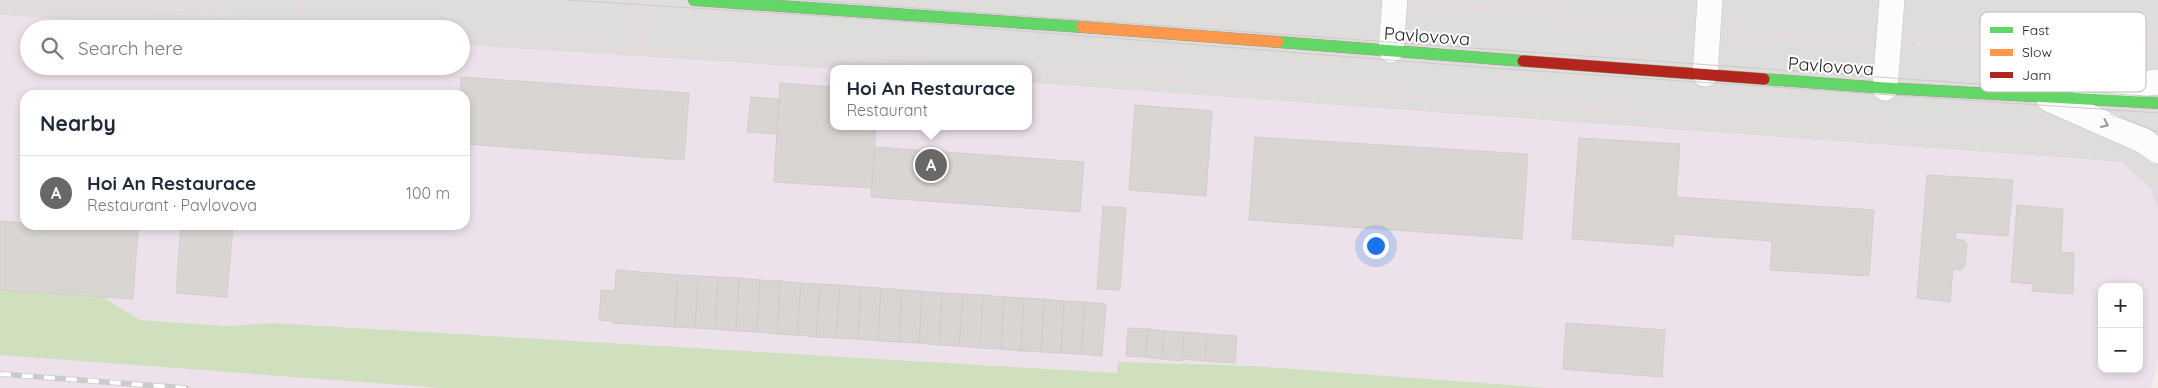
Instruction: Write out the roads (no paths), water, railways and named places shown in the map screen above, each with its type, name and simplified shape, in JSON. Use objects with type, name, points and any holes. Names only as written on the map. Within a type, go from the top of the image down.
[{"type":"street","name":"Pavlovova","points":[[694,0],[842,4],[1391,50],[1885,88],[2158,103]]},
{"type":"street","points":[[1391,50],[1394,0]]},
{"type":"street","points":[[1705,74],[1710,0]]},
{"type":"street","points":[[1885,88],[1892,0]]},
{"type":"street","points":[[2045,97],[2083,92]]},
{"type":"street","points":[[2045,97],[2144,141],[2158,151]]},
{"type":"tram line","points":[[568,0],[883,20],[1491,68],[2158,113]]},
{"type":"tram line","points":[[803,0],[1980,84]]},
{"type":"tram line","points":[[2088,92],[2158,97]]},
{"type":"tram line","points":[[2110,114],[2158,132]]},
{"type":"railway","points":[[0,374],[186,388]]},
{"type":"place","name":"Hoi An Restaurace","points":[[931,165]]}]
